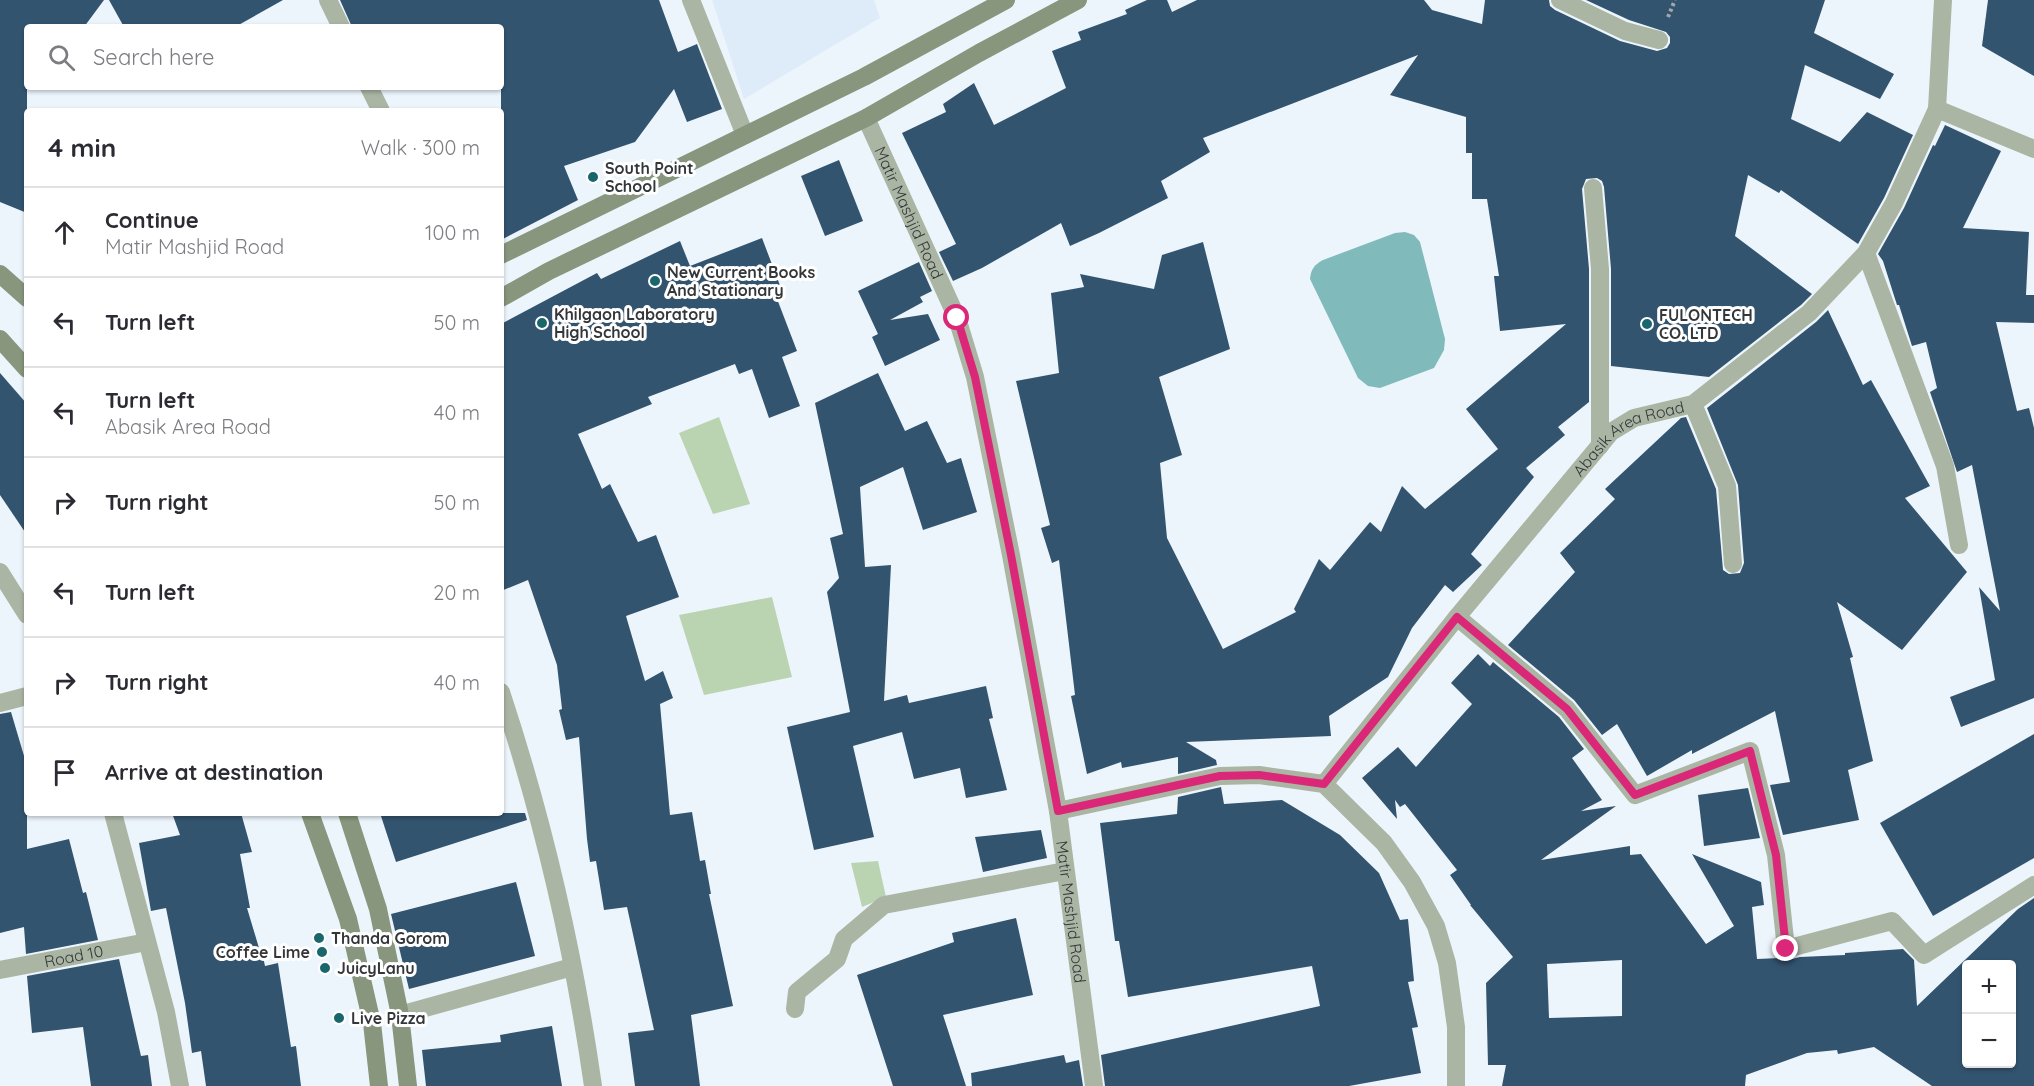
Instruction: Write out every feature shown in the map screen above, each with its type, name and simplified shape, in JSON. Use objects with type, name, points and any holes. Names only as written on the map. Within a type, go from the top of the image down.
[{"type":"street","points":[[328,0],[340,24]]},
{"type":"street","points":[[691,0],[692,8],[746,135]]},
{"type":"street","points":[[504,254],[864,77],[1006,0]]},
{"type":"street","points":[[504,296],[549,272],[866,118],[979,53],[1078,0]]},
{"type":"street","points":[[1560,0],[1625,31],[1659,40]]},
{"type":"street","name":"Abasik Area Road","points":[[1324,784],[1457,617],[1611,432],[1634,418],[1694,404],[1809,313],[1866,253],[1937,109],[1943,0]]},
{"type":"street","points":[[370,90],[380,108]]},
{"type":"street","points":[[1937,109],[2034,149]]},
{"type":"street","name":"Matir Mashjid Road","points":[[866,118],[957,318],[975,377],[1011,555],[1058,811],[1094,1086]]},
{"type":"street","points":[[1593,188],[1600,269],[1600,446]]},
{"type":"street","points":[[1866,253],[1945,466],[1959,545]]},
{"type":"street","points":[[0,274],[24,295]]},
{"type":"street","points":[[0,339],[24,366]]},
{"type":"street","points":[[1694,404],[1727,486],[1734,564]]},
{"type":"street","points":[[0,572],[24,610]]},
{"type":"street","points":[[1457,617],[1567,709],[1635,795],[1750,751],[1776,855],[1786,949],[1892,921],[1924,955],[2034,885]]},
{"type":"street","points":[[0,703],[24,697]]},
{"type":"street","points":[[504,702],[543,831],[572,967],[593,1086]]},
{"type":"street","points":[[1058,811],[1220,776],[1259,775],[1324,784],[1384,843],[1412,882],[1436,926],[1447,963],[1454,1016],[1456,1086]]},
{"type":"street","points":[[114,816],[166,1012],[180,1086]]},
{"type":"street","points":[[311,816],[348,919],[372,1023],[379,1086]]},
{"type":"street","points":[[348,816],[378,909],[400,1015],[408,1086]]},
{"type":"street","points":[[795,1009],[797,992],[837,958],[844,939],[884,905],[1065,871]]},
{"type":"street","name":"Road 10","points":[[0,970],[147,942]]},
{"type":"street","points":[[400,1015],[572,967]]},
{"type":"shaded area","points":[[712,0],[874,0],[880,18],[744,99]]},
{"type":"green space","points":[[719,417],[750,504],[713,514],[679,433]]},
{"type":"green space","points":[[772,597],[792,677],[704,695],[679,615]]},
{"type":"green space","points":[[878,861],[886,897],[862,907],[851,863]]},
{"type":"water","points":[[1405,232],[1414,235],[1420,242],[1445,339],[1444,350],[1434,368],[1380,388],[1368,386],[1358,378],[1310,279],[1311,273],[1315,266],[1323,260],[1395,233]]},
{"type":"building","points":[[0,0],[104,0],[86,24],[24,24],[24,90],[27,90],[27,108],[24,108],[24,212],[0,202]]},
{"type":"building","points":[[109,0],[283,0],[240,24],[122,24]]},
{"type":"building","points":[[340,0],[659,0],[678,52],[697,44],[722,109],[687,122],[674,89],[635,142],[564,166],[578,200],[504,238],[504,108],[501,108],[501,90],[504,90],[504,24],[351,24]]},
{"type":"building","points":[[1147,0],[1167,0],[1172,12],[1197,0],[1424,0],[1432,10],[1482,24],[1485,0],[1549,0],[1550,6],[1555,10],[1620,41],[1657,51],[1667,48],[1670,43],[1670,37],[1666,32],[1629,20],[1586,0],[1825,0],[1814,33],[1894,74],[1880,99],[1805,65],[1791,119],[1840,142],[1867,112],[1913,135],[1884,198],[1858,244],[1781,190],[1779,193],[1748,175],[1735,236],[1812,294],[1709,377],[1611,366],[1611,269],[1604,187],[1602,181],[1597,178],[1586,179],[1582,189],[1589,269],[1589,402],[1558,427],[1565,435],[1526,468],[1534,477],[1471,554],[1482,565],[1453,592],[1445,585],[1412,628],[1388,677],[1329,716],[1331,736],[1186,742],[1216,760],[1217,765],[1178,774],[1178,757],[1122,768],[1121,762],[1087,774],[1071,696],[1075,695],[1059,560],[1052,563],[1041,528],[1050,525],[1016,381],[1059,373],[1051,293],[1084,287],[1080,274],[1154,289],[1162,255],[1203,242],[1230,349],[1159,377],[1182,455],[1160,463],[1167,538],[1223,649],[1296,612],[1294,609],[1319,559],[1330,570],[1370,522],[1381,532],[1402,486],[1425,509],[1498,449],[1466,409],[1566,324],[1500,331],[1494,276],[1499,276],[1487,199],[1472,199],[1472,153],[1466,153],[1466,117],[1390,95],[1418,55],[1203,138],[1210,152],[1161,181],[1168,198],[1099,233],[1070,246],[1061,223],[982,268],[953,281],[939,252],[956,244],[902,133],[946,112],[943,104],[974,83],[994,125],[1066,88],[1052,51],[1081,40],[1078,32],[1127,14],[1125,10]]},
{"type":"building","points":[[1988,0],[2034,0],[2034,76],[1982,46]]},
{"type":"building","points":[[1945,125],[2001,151],[1963,228],[2029,232],[2026,295],[2034,295],[2034,323],[1996,322],[2017,411],[2029,408],[2034,428],[2034,698],[1961,727],[1950,697],[1995,680],[1979,587],[2000,611],[1972,465],[1957,472],[1930,392],[1937,388],[1926,342],[1912,346],[1883,261],[1878,254],[1904,208],[1933,145],[1935,146]]},
{"type":"building","points":[[839,160],[863,221],[825,236],[801,176]]},
{"type":"building","points":[[762,238],[781,288],[774,291],[797,351],[782,357],[800,406],[769,418],[752,369],[739,374],[735,364],[648,397],[652,404],[578,434],[602,489],[610,484],[638,542],[656,535],[679,597],[626,616],[645,681],[663,671],[673,698],[660,704],[670,815],[692,812],[700,861],[705,860],[711,894],[709,894],[733,1006],[691,1015],[700,1086],[635,1086],[628,1033],[654,1030],[627,907],[604,910],[596,861],[590,862],[579,737],[566,740],[559,710],[562,709],[557,665],[528,580],[504,590],[504,322],[597,273],[601,279],[680,241],[690,266]]},
{"type":"building","points":[[919,262],[932,291],[920,297],[923,302],[890,320],[928,314],[940,340],[885,366],[872,337],[878,334],[858,291]]},
{"type":"building","points":[[1828,310],[1863,385],[1871,380],[1930,486],[1905,498],[1967,572],[1902,650],[1837,602],[1853,657],[1850,658],[1873,761],[1848,770],[1859,820],[1783,835],[1770,785],[1790,782],[1775,711],[1692,754],[1692,750],[1647,776],[1617,724],[1602,735],[1574,700],[1508,645],[1575,572],[1560,553],[1615,499],[1605,489],[1681,418],[1686,417],[1716,489],[1723,570],[1729,574],[1740,573],[1744,563],[1738,485],[1707,408]]},
{"type":"building","points":[[0,373],[24,401],[24,531],[0,495]]},
{"type":"building","points":[[878,373],[905,431],[927,421],[947,463],[961,458],[977,512],[923,530],[903,467],[860,487],[865,567],[891,565],[884,701],[907,695],[909,703],[986,686],[993,718],[989,719],[1007,790],[966,798],[960,768],[914,779],[902,732],[853,746],[874,837],[814,850],[787,727],[850,712],[827,592],[839,578],[830,538],[843,534],[815,403]]},
{"type":"building","points":[[1478,654],[1490,666],[1493,662],[1559,717],[1584,749],[1572,758],[1602,800],[1581,811],[1616,806],[1541,860],[1630,846],[1630,855],[1641,854],[1706,944],[1734,926],[1692,854],[1761,882],[1764,905],[1752,907],[1757,959],[1788,960],[1800,957],[1903,949],[1914,960],[1917,1006],[1962,963],[1962,1068],[2016,1068],[2016,960],[1965,960],[2018,909],[2034,898],[2034,1086],[1932,1086],[1874,1047],[1838,1054],[1837,1050],[1807,1053],[1746,1075],[1745,1086],[1502,1086],[1506,1065],[1488,1065],[1486,983],[1513,957],[1470,905],[1450,875],[1457,870],[1405,804],[1400,807],[1395,800],[1397,819],[1362,778],[1398,747],[1416,767],[1472,704],[1451,683]],"holes":[[[1622,960],[1622,1016],[1549,1018],[1547,964]]]},
{"type":"building","points":[[11,712],[24,756],[24,816],[27,816],[27,849],[69,839],[98,940],[26,954],[24,927],[0,933],[0,714]]},
{"type":"building","points":[[2034,734],[2034,858],[1933,916],[1880,823]]},
{"type":"building","points":[[1221,787],[1224,804],[1282,800],[1340,835],[1379,873],[1400,920],[1408,919],[1414,981],[1408,982],[1418,1027],[1412,1028],[1421,1073],[1349,1086],[1105,1086],[1101,1055],[1320,1006],[1312,966],[1128,997],[1119,941],[1115,941],[1100,823],[1177,814],[1178,797]]},
{"type":"building","points":[[1748,788],[1760,838],[1704,846],[1698,795]]},
{"type":"building","points":[[504,813],[525,813],[527,820],[396,862],[381,816],[504,816]]},
{"type":"building","points":[[173,816],[242,816],[252,852],[240,854],[250,908],[247,908],[265,966],[278,963],[291,1047],[296,1046],[301,1086],[206,1086],[201,1051],[192,1053],[185,1003],[166,908],[151,911],[139,843],[180,835]]},
{"type":"building","points":[[1041,830],[1047,858],[983,872],[975,837]]},
{"type":"building","points":[[516,882],[535,956],[409,989],[391,914]]},
{"type":"building","points":[[1016,918],[1033,995],[943,1015],[966,1086],[893,1086],[857,975],[954,942],[952,933]]},
{"type":"building","points":[[119,959],[141,1056],[148,1055],[152,1086],[91,1086],[83,1027],[32,1033],[27,976]]},
{"type":"building","points":[[552,1026],[562,1086],[426,1086],[422,1050],[501,1042],[500,1035]]},
{"type":"building","points":[[1064,1055],[1066,1063],[1079,1060],[1083,1086],[972,1086],[971,1073]]},
{"type":"place","name":"South Point School","points":[[593,177]]},
{"type":"place","name":"New Current Books And Stationary","points":[[655,281]]},
{"type":"place","name":"Khilgaon Laboratory High School","points":[[542,323]]},
{"type":"place","name":"FULONTECH CO. LTD","points":[[1647,324]]},
{"type":"place","name":"Thanda Gorom","points":[[319,938]]},
{"type":"place","name":"Coffee Lime","points":[[322,952]]},
{"type":"place","name":"JuicyLanu","points":[[325,968]]},
{"type":"place","name":"Live Pizza","points":[[339,1018]]},
{"type":"route","points":[[957,318],[975,377],[1011,555],[1058,811],[1220,776],[1259,775],[1324,784],[1457,617],[1567,709],[1635,795],[1750,751],[1776,855],[1786,949]]}]
